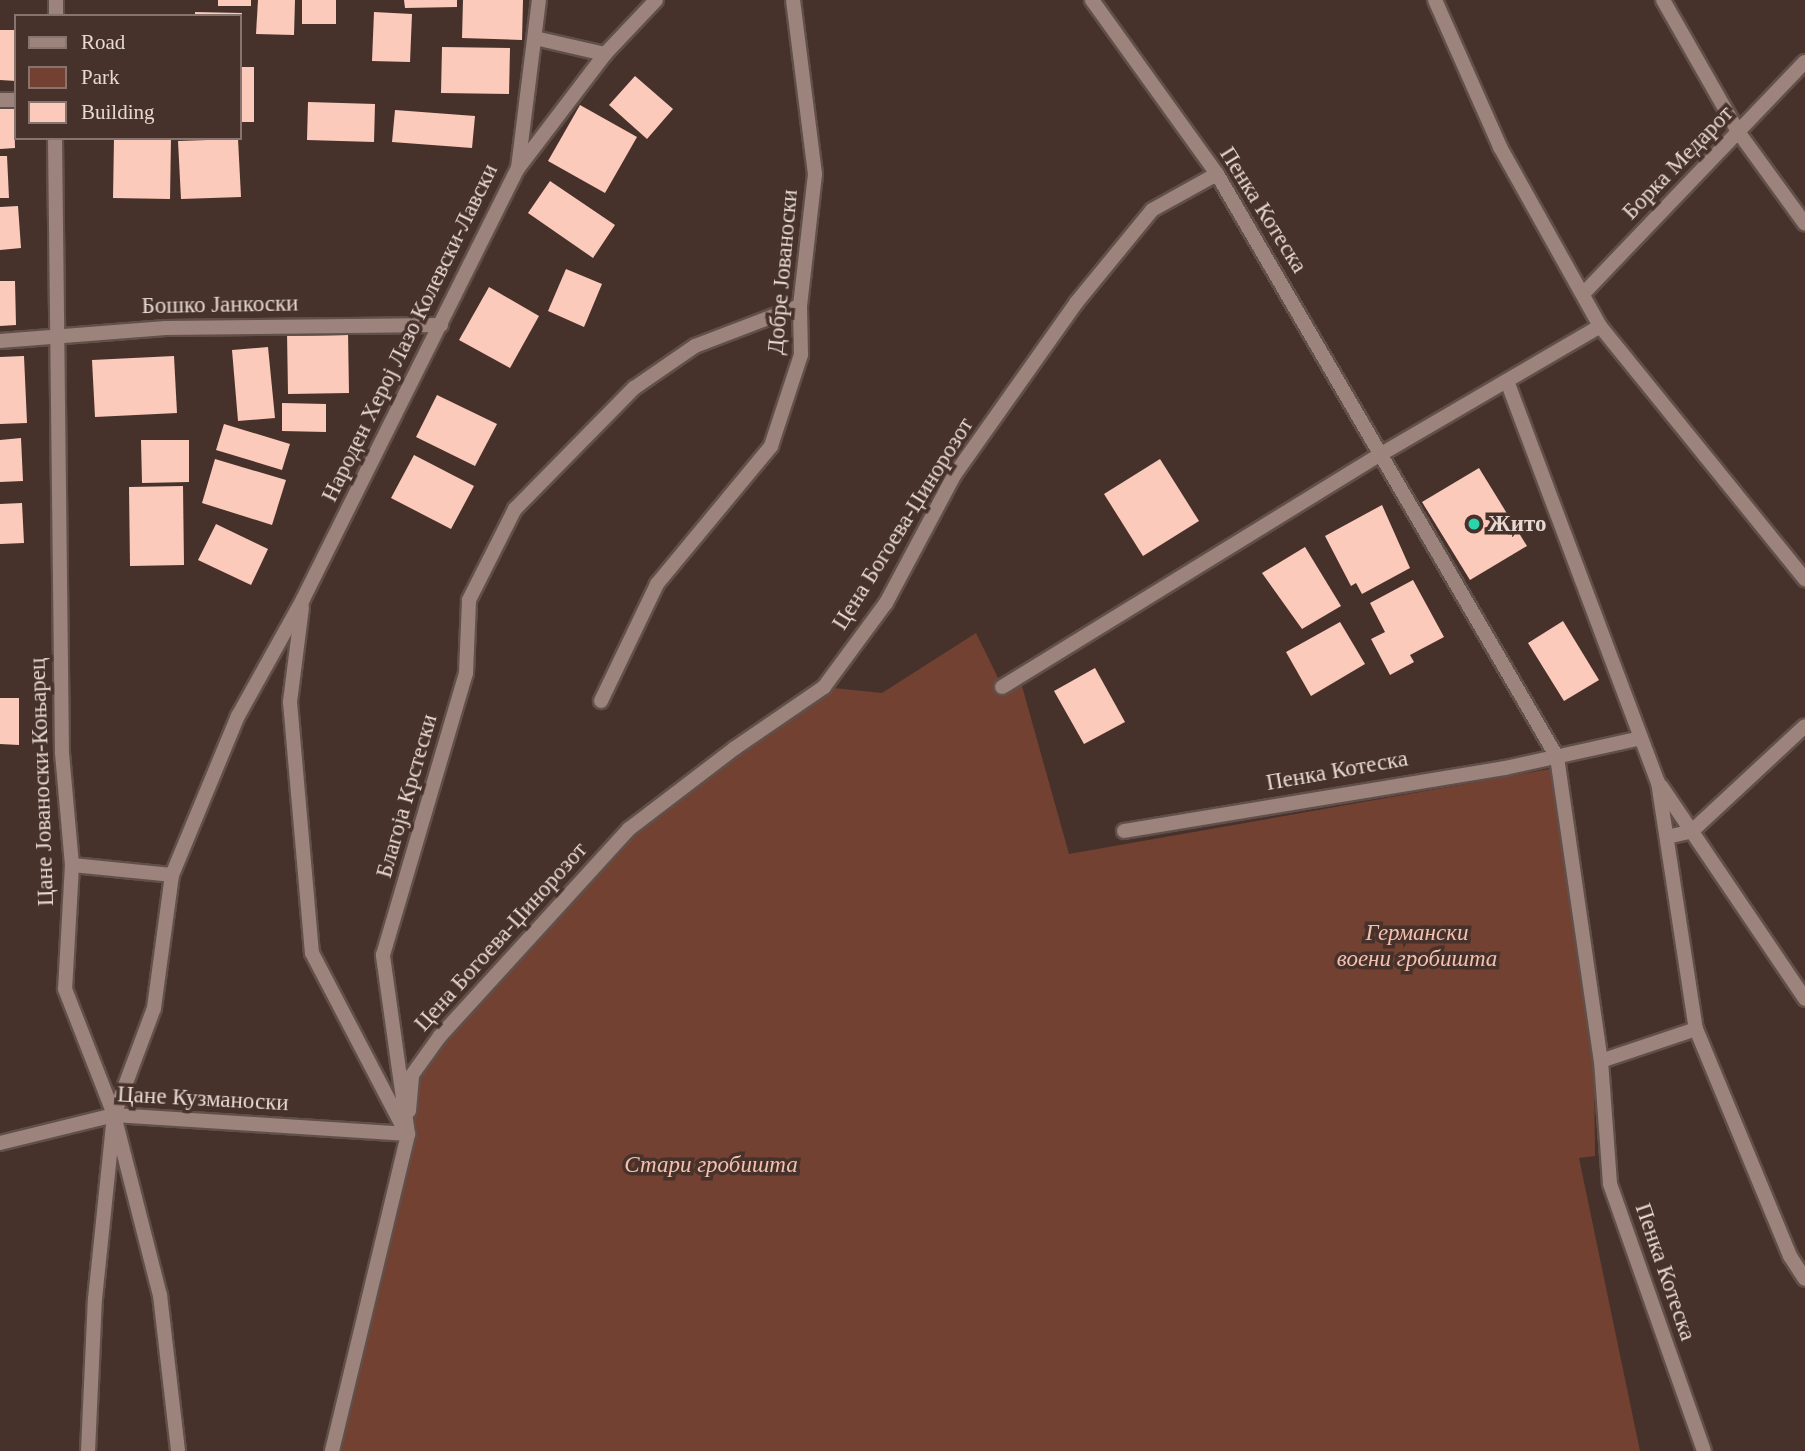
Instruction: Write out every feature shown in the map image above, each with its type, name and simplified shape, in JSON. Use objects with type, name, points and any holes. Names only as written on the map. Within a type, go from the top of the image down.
[{"type":"street","name":"Народен Херој Лазо Колевски-Лавски","points":[[88,1451],[95,1299],[114,1115],[154,1008],[172,875],[237,716],[303,599],[518,168],[539,0]]},
{"type":"street","points":[[518,168],[604,54],[656,0]]},
{"type":"street","name":"Добре Јованоски","points":[[600,701],[657,584],[771,446],[801,355],[800,306],[815,174],[793,0]]},
{"type":"street","name":"Пенка Котеска","points":[[1092,0],[1217,174],[1557,757],[1601,1061],[1610,1184],[1704,1451]]},
{"type":"street","points":[[1435,0],[1500,147],[1600,326],[1805,579]]},
{"type":"street","points":[[1663,0],[1739,133],[1805,224]]},
{"type":"street","points":[[535,38],[604,54]]},
{"type":"street","name":"Борка Медарот","points":[[1583,294],[1805,62]]},
{"type":"street","name":"Цане Јованоски-Коњарец","points":[[55,140],[62,753],[72,865],[65,989],[114,1115],[160,1294],[178,1451]]},
{"type":"street","name":"Цена Богоева-Џинорозот","points":[[408,1133],[412,1076],[440,1035],[629,829],[735,748],[824,687],[886,603],[955,474],[1076,303],[1152,211],[1217,174]]},
{"type":"street","name":"Благоја Крстески","points":[[332,1451],[408,1133],[383,955],[466,673],[469,600],[515,509],[634,388],[695,346],[800,306]]},
{"type":"street","name":"Бошко Јанкоски","points":[[0,341],[59,334],[441,325]]},
{"type":"street","points":[[1002,687],[1382,453],[1600,326]]},
{"type":"street","points":[[1507,381],[1658,782],[1696,1028],[1790,1256],[1805,1279]]},
{"type":"street","name":"Народен Херој Лазо Колевски-Лавски","points":[[303,599],[290,702],[312,953],[363,1058],[408,1133]]},
{"type":"street","points":[[1667,836],[1692,831],[1805,726]]},
{"type":"street","name":"Пенка Котеска","points":[[1124,831],[1557,757],[1641,738]]},
{"type":"street","points":[[1658,782],[1805,999]]},
{"type":"street","points":[[72,865],[172,875]]},
{"type":"street","points":[[1601,1061],[1696,1028]]},
{"type":"street","name":"Цане Кузманоски","points":[[0,1143],[114,1115],[408,1133]]},
{"type":"green space","name":"Стари гробишта","points":[[976,633],[1002,686],[1022,686],[1069,854],[1550,769],[1594,1069],[1595,1156],[1579,1158],[1640,1451],[332,1451],[407,1134],[412,1075],[629,829],[824,687],[882,693]]},
{"type":"building","points":[[218,0],[251,0],[251,6],[218,6]]},
{"type":"building","points":[[258,0],[295,0],[294,35],[256,34]]},
{"type":"building","points":[[302,0],[336,0],[336,24],[302,24]]},
{"type":"building","points":[[404,0],[457,0],[457,7],[405,8]]},
{"type":"building","points":[[463,0],[523,0],[522,40],[462,38]]},
{"type":"building","points":[[195,12],[242,13],[242,14]]},
{"type":"building","points":[[374,12],[412,14],[410,62],[372,61]]},
{"type":"building","points":[[0,30],[14,30],[14,81],[0,80]]},
{"type":"building","points":[[442,47],[510,48],[509,94],[441,93]]},
{"type":"building","points":[[242,67],[254,67],[254,122],[242,122]]},
{"type":"building","points":[[635,76],[673,109],[647,139],[609,105]]},
{"type":"building","points":[[308,102],[375,104],[374,142],[307,140]]},
{"type":"building","points":[[580,105],[637,137],[605,193],[548,161]]},
{"type":"building","points":[[0,109],[14,109],[15,148],[0,149]]},
{"type":"building","points":[[395,110],[475,116],[472,148],[392,142]]},
{"type":"building","points":[[114,140],[171,140],[170,199],[113,198]]},
{"type":"building","points":[[238,140],[241,197],[181,199],[178,141]]},
{"type":"building","points":[[0,156],[7,156],[9,198],[0,198]]},
{"type":"building","points":[[550,181],[615,225],[593,258],[528,213]]},
{"type":"building","points":[[18,206],[21,248],[0,250],[0,207]]},
{"type":"building","points":[[566,269],[602,284],[584,327],[548,311]]},
{"type":"building","points":[[0,281],[15,281],[16,325],[0,326]]},
{"type":"building","points":[[489,287],[539,316],[510,368],[459,340]]},
{"type":"building","points":[[348,331],[349,393],[288,394],[287,332]]},
{"type":"building","points":[[268,347],[275,418],[238,421],[232,350]]},
{"type":"building","points":[[24,356],[27,423],[0,424],[0,357]]},
{"type":"building","points":[[174,356],[177,413],[95,417],[92,360]]},
{"type":"building","points":[[437,395],[497,424],[475,466],[416,437]]},
{"type":"building","points":[[282,403],[326,404],[326,432],[282,431]]},
{"type":"building","points":[[224,424],[290,444],[282,470],[216,450]]},
{"type":"building","points":[[21,438],[23,481],[0,482],[0,440]]},
{"type":"building","points":[[141,440],[189,440],[189,482],[142,483]]},
{"type":"building","points":[[414,455],[474,486],[451,529],[391,498]]},
{"type":"building","points":[[215,459],[286,480],[272,525],[202,503]]},
{"type":"building","points":[[1160,459],[1199,521],[1143,556],[1104,494]]},
{"type":"building","name":"Жито","points":[[1479,468],[1527,546],[1470,580],[1422,502]]},
{"type":"building","points":[[183,486],[184,565],[130,566],[129,487]]},
{"type":"building","points":[[22,503],[24,543],[0,544],[0,504]]},
{"type":"building","points":[[1382,505],[1410,568],[1362,594],[1356,583],[1351,586],[1325,536]]},
{"type":"building","points":[[216,524],[268,549],[251,585],[198,560]]},
{"type":"building","points":[[1305,547],[1341,606],[1302,629],[1262,573]]},
{"type":"building","points":[[1413,580],[1444,637],[1410,655],[1414,662],[1390,675],[1371,639],[1385,632],[1370,603]]},
{"type":"building","points":[[1563,621],[1599,680],[1564,701],[1528,643]]},
{"type":"building","points":[[1340,622],[1365,664],[1311,696],[1286,652]]},
{"type":"building","points":[[1095,668],[1125,722],[1084,744],[1054,691]]},
{"type":"building","points":[[0,698],[19,698],[19,745],[0,744]]},
{"type":"place","name":"Жито","points":[[1474,524]]},
{"type":"park label","name":"Германски воени гробишта","points":[[1417,946]]}]
